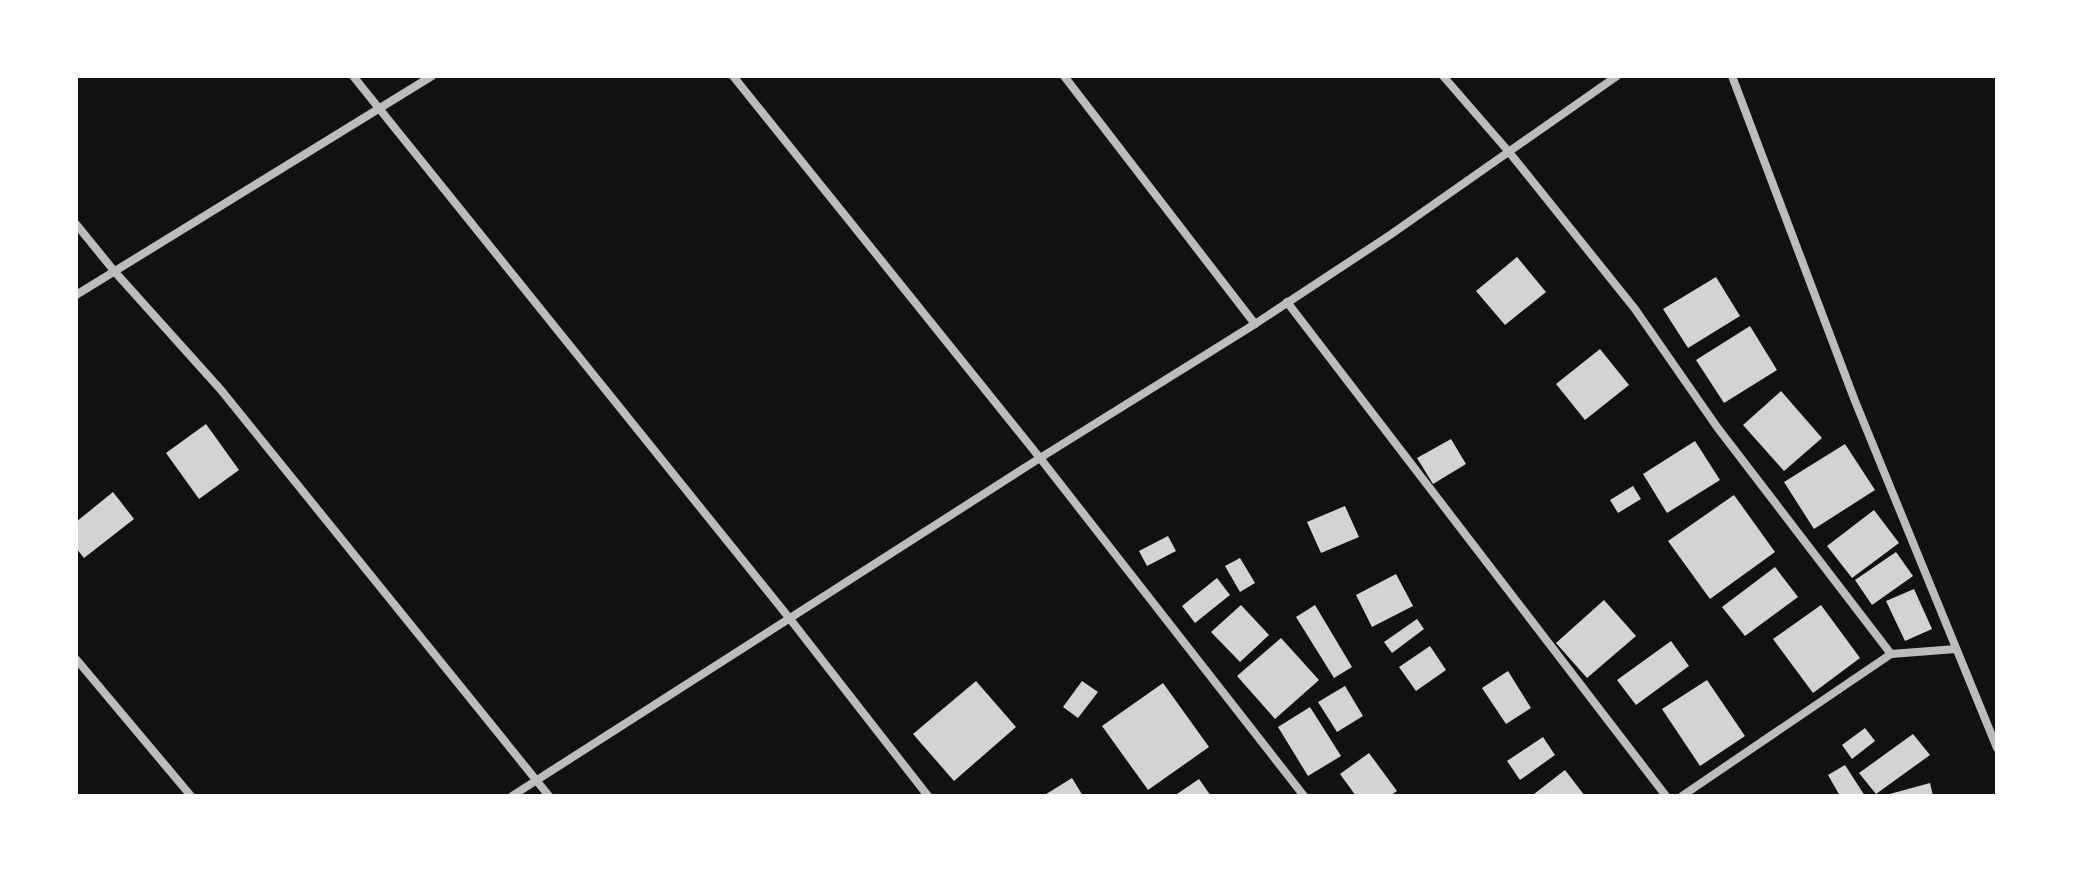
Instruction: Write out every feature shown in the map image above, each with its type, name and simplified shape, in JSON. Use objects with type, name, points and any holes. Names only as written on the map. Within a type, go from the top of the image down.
[{"type":"street","points":[[353,76],[790,619],[928,796]]},
{"type":"street","points":[[76,295],[432,76]]},
{"type":"street","points":[[733,76],[1040,458],[1304,796]]},
{"type":"street","points":[[1064,76],[1255,324]]},
{"type":"street","points":[[1443,76],[1509,152],[1635,309],[1717,427],[1891,654]]},
{"type":"street","points":[[512,796],[1255,324],[1390,235],[1617,76]]},
{"type":"street","points":[[1732,76],[1855,401],[1997,748]]},
{"type":"street","points":[[76,224],[221,390],[549,796]]},
{"type":"street","points":[[1287,302],[1666,796]]},
{"type":"street","points":[[1682,796],[1891,654],[1956,649]]},
{"type":"street","points":[[76,659],[191,796]]},
{"type":"building","points":[[1517,257],[1546,292],[1505,325],[1476,291]]},
{"type":"building","points":[[1716,277],[1740,316],[1688,348],[1663,309]]},
{"type":"building","points":[[1750,326],[1777,370],[1724,403],[1696,360]]},
{"type":"building","points":[[1600,349],[1629,385],[1585,420],[1556,384]]},
{"type":"building","points":[[1781,391],[1822,438],[1784,471],[1743,425]]},
{"type":"building","points":[[206,424],[239,470],[199,499],[166,453]]},
{"type":"building","points":[[1451,439],[1466,464],[1433,484],[1417,458]]},
{"type":"building","points":[[1695,441],[1720,480],[1667,513],[1643,474]]},
{"type":"building","points":[[1845,444],[1875,490],[1814,529],[1784,482]]},
{"type":"building","points":[[1633,486],[1641,499],[1618,513],[1610,500]]},
{"type":"building","points":[[113,492],[134,519],[84,558],[76,548],[76,522]]},
{"type":"building","points":[[1734,495],[1775,552],[1710,599],[1668,541]]},
{"type":"building","points":[[1345,506],[1359,537],[1321,553],[1307,522]]},
{"type":"building","points":[[1874,510],[1899,543],[1852,578],[1827,546]]},
{"type":"building","points":[[1168,536],[1176,551],[1147,566],[1139,551]]},
{"type":"building","points":[[1896,552],[1913,576],[1872,605],[1855,580]]},
{"type":"building","points":[[1240,558],[1255,583],[1240,592],[1225,566]]},
{"type":"building","points":[[1775,567],[1798,597],[1745,636],[1722,607]]},
{"type":"building","points":[[1396,574],[1413,606],[1372,627],[1356,595]]},
{"type":"building","points":[[1217,578],[1230,595],[1195,623],[1182,606]]},
{"type":"building","points":[[1914,589],[1932,629],[1905,641],[1886,601]]},
{"type":"building","points":[[1604,600],[1636,636],[1587,678],[1556,643]]},
{"type":"building","points":[[1241,605],[1269,635],[1240,662],[1211,632]]},
{"type":"building","points":[[1315,605],[1352,667],[1334,678],[1296,617]]},
{"type":"building","points":[[1821,605],[1860,658],[1813,693],[1773,639]]},
{"type":"building","points":[[1417,619],[1424,629],[1392,653],[1384,642]]},
{"type":"building","points":[[1281,638],[1319,680],[1275,719],[1237,676]]},
{"type":"building","points":[[1671,641],[1689,666],[1636,705],[1617,680]]},
{"type":"building","points":[[1430,646],[1446,670],[1416,691],[1399,667]]},
{"type":"building","points":[[1508,671],[1531,708],[1506,724],[1482,688]]},
{"type":"building","points":[[1707,680],[1745,736],[1700,766],[1662,709]]},
{"type":"building","points":[[976,681],[1016,727],[954,781],[913,734]]},
{"type":"building","points":[[1082,681],[1098,692],[1078,718],[1063,707]]},
{"type":"building","points":[[1163,683],[1209,747],[1148,790],[1102,726]]},
{"type":"building","points":[[1345,686],[1363,716],[1337,732],[1318,702]]},
{"type":"building","points":[[1310,707],[1341,756],[1308,776],[1278,727]]},
{"type":"building","points":[[1865,728],[1875,741],[1852,759],[1842,745]]},
{"type":"building","points":[[1913,734],[1930,755],[1876,794],[1859,773]]},
{"type":"building","points":[[1543,737],[1555,755],[1520,780],[1507,761]]},
{"type":"building","points":[[1369,753],[1397,791],[1390,796],[1356,796],[1340,774]]},
{"type":"building","points":[[1845,765],[1865,796],[1840,796],[1828,775]]},
{"type":"building","points":[[1565,770],[1585,796],[1535,796],[1534,794]]},
{"type":"building","points":[[1072,778],[1083,796],[1043,796]]},
{"type":"building","points":[[1199,779],[1211,796],[1174,796]]},
{"type":"building","points":[[1930,783],[1933,796],[1886,796],[1886,795]]}]
